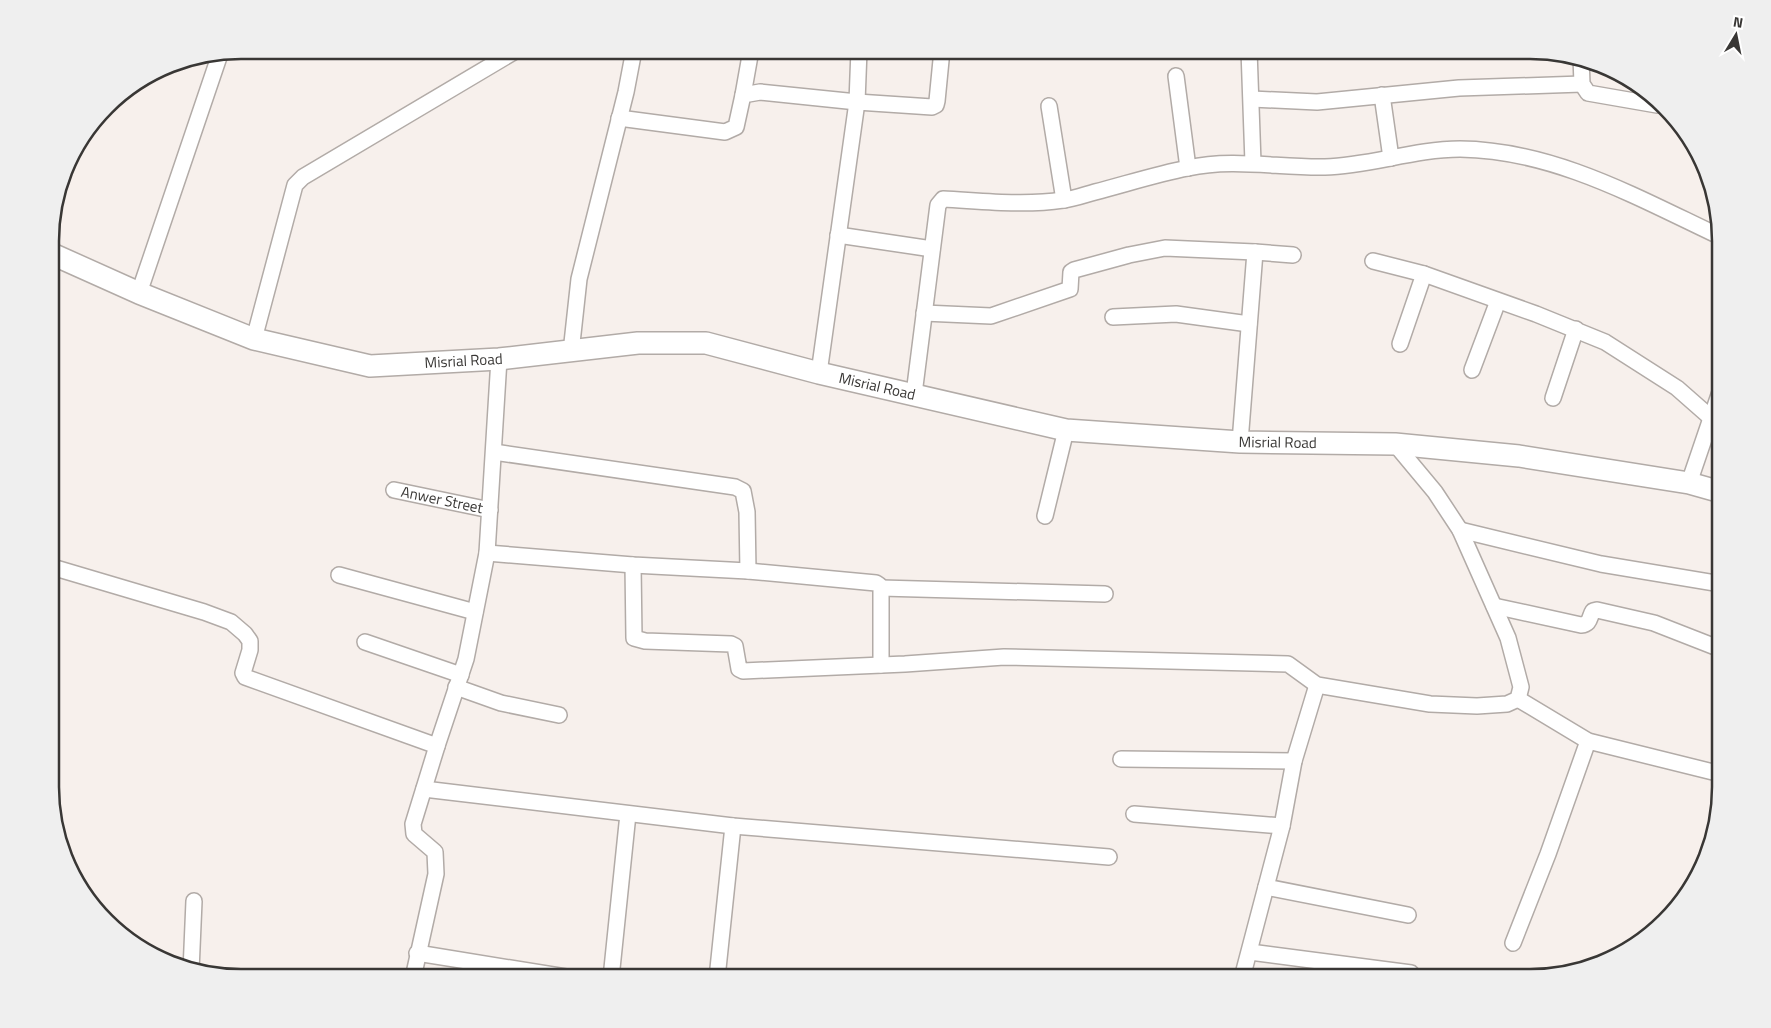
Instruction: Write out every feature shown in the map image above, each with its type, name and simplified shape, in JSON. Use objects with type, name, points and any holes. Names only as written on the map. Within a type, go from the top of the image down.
[{"type":"main road","name":"Misrial Road","points":[[59,257],[139,293],[254,339],[370,366],[499,359],[638,343],[706,343],[819,373],[1066,430],[1240,442],[1395,444],[1519,456],[1688,483],[1712,490]]},
{"type":"street","points":[[254,339],[295,185],[303,177],[502,59]]},
{"type":"street","points":[[571,352],[579,279],[632,59]]},
{"type":"street","points":[[619,118],[725,132],[731,131],[736,128],[749,59]]},
{"type":"street","points":[[819,373],[857,102],[859,59]]},
{"type":"street","points":[[743,95],[760,92],[857,102],[932,106],[936,105],[941,59]]},
{"type":"street","points":[[1250,59],[1253,163]]},
{"type":"street","points":[[139,293],[218,60]]},
{"type":"street","points":[[1582,66],[1582,84],[1588,93],[1650,104]]},
{"type":"street","points":[[1176,76],[1188,168]]},
{"type":"street","points":[[1252,99],[1317,102],[1460,88],[1582,84]]},
{"type":"street","points":[[1382,95],[1391,158]]},
{"type":"street","points":[[1049,106],[1064,200]]},
{"type":"street","points":[[914,394],[938,205],[943,199],[1022,202],[1064,200],[1188,168],[1253,163],[1324,167],[1391,158],[1418,152],[1459,149],[1534,158],[1594,178],[1712,234]]},
{"type":"street","points":[[838,234],[932,249]]},
{"type":"street","points":[[924,313],[991,316],[1070,289],[1069,276],[1074,270],[1129,255],[1165,248],[1293,255]]},
{"type":"street","points":[[1240,442],[1255,252]]},
{"type":"street","points":[[1373,261],[1424,274],[1604,342],[1677,388],[1710,418]]},
{"type":"street","points":[[1400,344],[1424,274]]},
{"type":"street","points":[[1472,370],[1498,301]]},
{"type":"street","points":[[1113,316],[1176,314],[1249,324]]},
{"type":"street","points":[[1552,398],[1576,330]]},
{"type":"street","points":[[415,969],[436,874],[435,852],[414,834],[413,829],[415,816],[466,659],[487,553],[499,359]]},
{"type":"street","points":[[1688,483],[1712,413]]},
{"type":"street","points":[[1045,516],[1066,430]]},
{"type":"street","points":[[633,565],[632,637],[645,641],[731,644],[734,646],[739,669],[743,671],[1004,657],[1288,664],[1317,686],[1430,704],[1478,706],[1508,704],[1518,699],[1521,687],[1510,646],[1494,606],[1460,530],[1435,492],[1395,444]]},
{"type":"street","points":[[494,452],[735,487],[743,491],[747,512],[748,571]]},
{"type":"street","name":"Anwer Street","points":[[394,490],[490,510]]},
{"type":"street","points":[[1460,530],[1600,564],[1712,583]]},
{"type":"street","points":[[487,553],[633,565],[748,571],[879,584],[881,588],[882,665]]},
{"type":"street","points":[[59,569],[204,612],[230,622],[245,634],[250,641],[250,650],[243,673],[245,677],[437,746]]},
{"type":"street","points":[[340,575],[475,612]]},
{"type":"street","points":[[881,588],[1105,594]]},
{"type":"street","points":[[1494,606],[1581,625],[1586,625],[1593,611],[1597,610],[1654,623],[1712,646]]},
{"type":"street","points":[[365,642],[459,681],[501,704],[560,715]]},
{"type":"street","points":[[1245,969],[1282,826],[1294,761],[1317,686]]},
{"type":"street","points":[[1518,699],[1588,741],[1712,772]]},
{"type":"street","points":[[1513,943],[1548,854],[1588,741]]},
{"type":"street","points":[[1121,759],[1294,761]]},
{"type":"street","points":[[424,789],[733,826],[1109,857]]},
{"type":"street","points":[[613,969],[628,814]]},
{"type":"street","points":[[1134,814],[1282,826]]},
{"type":"street","points":[[718,969],[733,826]]},
{"type":"street","points":[[1266,887],[1408,915]]},
{"type":"street","points":[[191,962],[194,901]]},
{"type":"street","points":[[1250,952],[1380,969]]},
{"type":"street","points":[[418,953],[517,969]]}]
